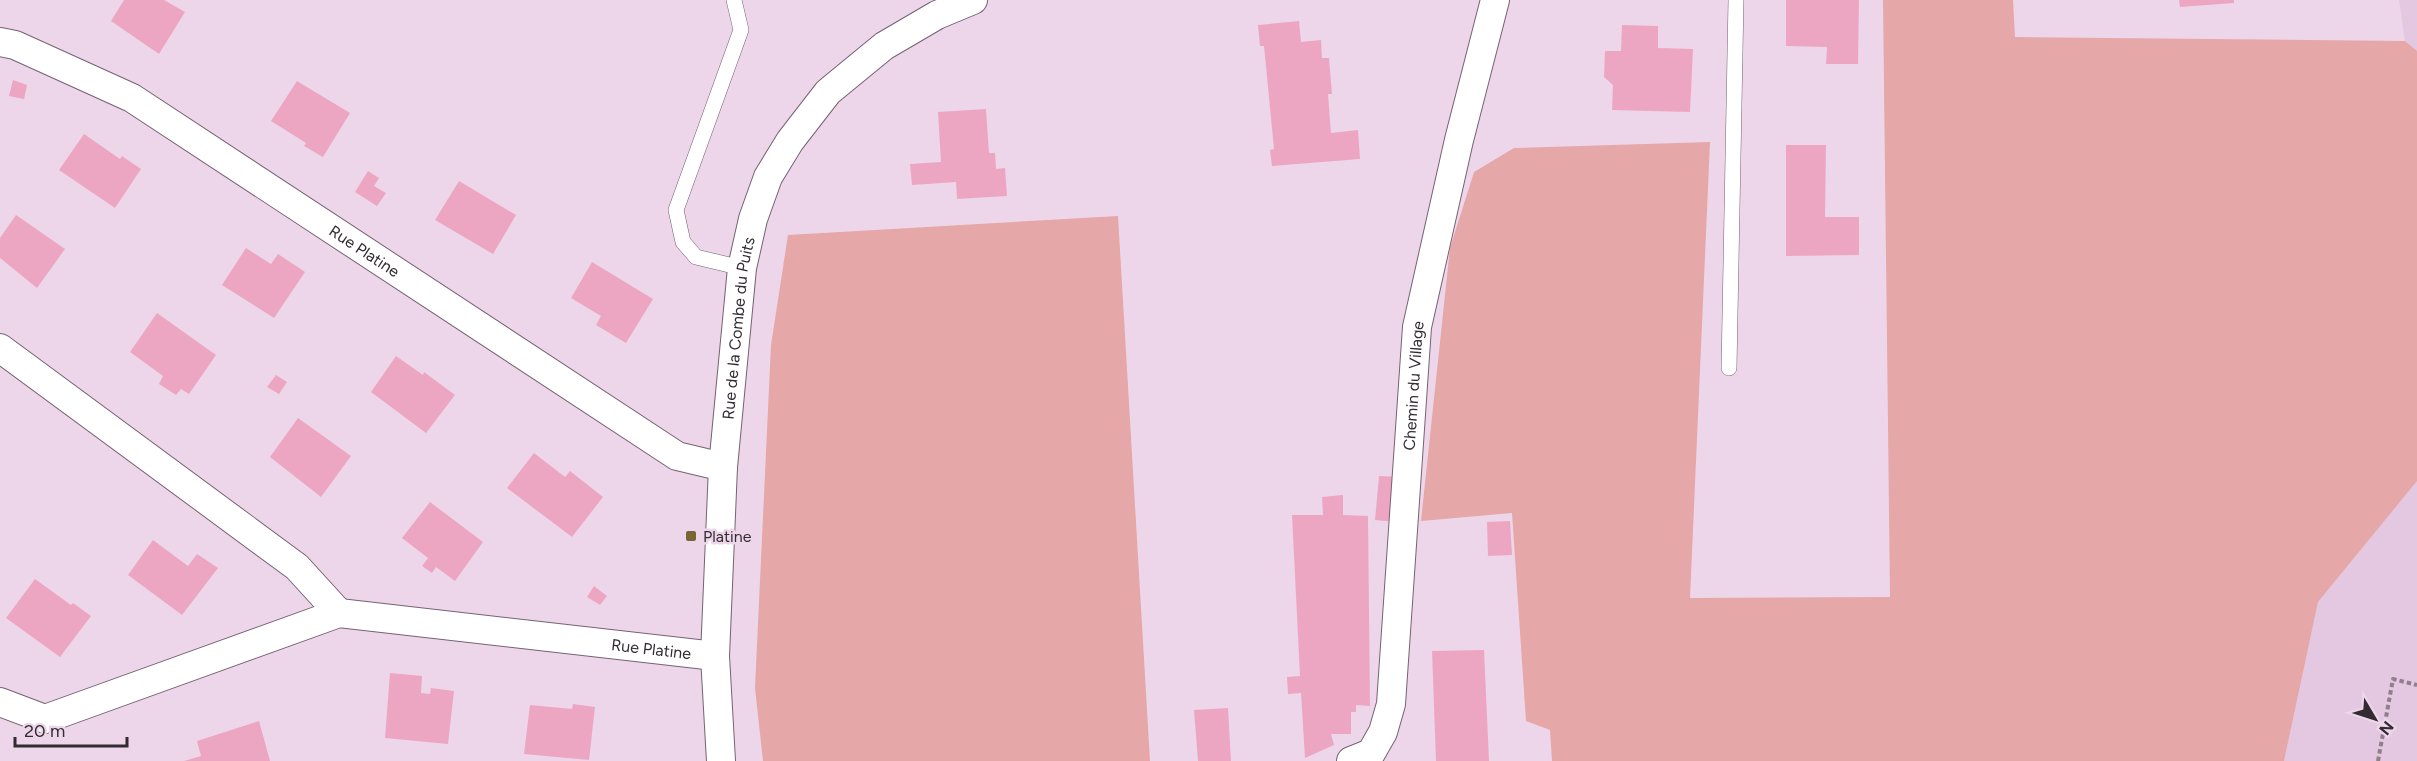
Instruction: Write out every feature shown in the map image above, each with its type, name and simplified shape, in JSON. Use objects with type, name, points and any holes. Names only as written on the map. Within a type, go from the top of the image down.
[{"type":"street","name":"Rue de la Combe du Puits","points":[[721,761],[715,656],[723,467],[742,268],[753,219],[768,177],[790,141],[828,92],[884,46],[937,15],[973,0]]},
{"type":"street","name":"Chemin du Village","points":[[1351,761],[1371,753],[1383,732],[1390,704],[1417,327],[1459,140],[1495,0]]},
{"type":"street","name":"Rue Platine","points":[[0,42],[15,45],[132,98],[677,456],[723,467]]},
{"type":"street","points":[[0,348],[297,567],[339,613]]},
{"type":"street","name":"Rue Platine","points":[[0,702],[45,719],[339,613],[715,656]]},
{"type":"lane","points":[[734,0],[741,30],[676,210],[683,242],[696,257],[742,268]]},
{"type":"lane","points":[[1729,368],[1736,0]]},
{"type":"path","points":[[2378,761],[2393,679],[2417,685]]},
{"type":"shaded area","points":[[1883,0],[2013,0],[2015,37],[2405,41],[2417,51],[2417,481],[2318,602],[2284,761],[1552,761],[1550,730],[1526,721],[1512,513],[1421,521],[1450,248],[1474,172],[1514,148],[1710,142],[1690,598],[1890,597]]},
{"type":"shaded area","points":[[2399,0],[2417,0],[2417,51],[2405,41]]},
{"type":"shaded area","points":[[1118,216],[1150,761],[763,761],[755,688],[771,345],[788,235]]},
{"type":"shaded area","points":[[2417,481],[2417,761],[2284,761],[2318,602]]},
{"type":"building","points":[[124,0],[164,0],[185,12],[159,54],[111,21]]},
{"type":"building","points":[[1786,0],[1859,0],[1858,64],[1826,64],[1827,47],[1786,46]]},
{"type":"building","points":[[2179,0],[2234,0],[2234,3],[2180,7]]},
{"type":"building","points":[[1299,21],[1301,42],[1321,40],[1322,58],[1329,58],[1332,94],[1328,94],[1331,133],[1358,130],[1360,159],[1272,166],[1270,150],[1274,149],[1264,46],[1260,46],[1258,25]]},
{"type":"building","points":[[1622,25],[1658,26],[1658,48],[1693,49],[1690,112],[1612,110],[1613,85],[1604,77],[1605,51],[1621,51]]},
{"type":"building","points":[[13,80],[27,85],[24,99],[9,96]]},
{"type":"building","points":[[297,81],[350,113],[323,157],[304,146],[306,143],[271,121]]},
{"type":"building","points":[[986,109],[989,153],[995,153],[996,169],[1005,168],[1007,196],[957,199],[956,182],[912,185],[910,164],[941,162],[938,112]]},
{"type":"building","points":[[84,134],[120,159],[122,156],[141,169],[115,208],[59,170]]},
{"type":"building","points":[[1786,145],[1826,145],[1825,217],[1859,217],[1859,255],[1786,256]]},
{"type":"building","points":[[368,171],[379,178],[374,186],[386,193],[377,206],[355,192]]},
{"type":"building","points":[[459,181],[516,215],[493,254],[435,220]]},
{"type":"building","points":[[16,215],[65,249],[37,288],[0,258],[0,238]]},
{"type":"building","points":[[246,248],[271,264],[278,254],[305,272],[274,318],[222,285]]},
{"type":"building","points":[[592,262],[653,299],[626,343],[596,325],[601,316],[571,298]]},
{"type":"building","points":[[157,313],[216,355],[189,394],[181,389],[176,395],[159,384],[163,376],[130,352]]},
{"type":"building","points":[[396,356],[423,375],[424,372],[455,395],[426,433],[371,392]]},
{"type":"building","points":[[276,375],[287,382],[279,394],[267,387]]},
{"type":"building","points":[[298,418],[351,456],[321,497],[270,457]]},
{"type":"building","points":[[534,453],[565,477],[570,471],[603,497],[572,537],[507,488]]},
{"type":"building","points":[[1379,476],[1399,477],[1396,522],[1375,520]]},
{"type":"building","points":[[1343,495],[1343,515],[1368,516],[1370,706],[1356,705],[1356,712],[1351,712],[1351,734],[1331,734],[1334,745],[1305,758],[1301,693],[1288,694],[1287,677],[1300,676],[1292,515],[1323,515],[1322,497]]},
{"type":"building","points":[[430,502],[483,542],[455,581],[436,567],[432,573],[422,566],[428,558],[402,538]]},
{"type":"building","points":[[1510,521],[1512,555],[1488,556],[1487,522]]},
{"type":"building","points":[[153,540],[188,566],[197,554],[218,568],[182,615],[128,575]]},
{"type":"building","points":[[35,579],[71,605],[73,603],[91,616],[60,657],[6,618]]},
{"type":"building","points":[[594,586],[607,596],[600,605],[587,597]]},
{"type":"building","points":[[1484,650],[1489,761],[1436,761],[1432,651]]},
{"type":"building","points":[[390,673],[422,676],[421,693],[430,694],[431,688],[454,691],[448,744],[385,738]]},
{"type":"building","points":[[573,704],[595,707],[589,760],[524,754],[530,705],[572,709]]},
{"type":"building","points":[[1228,708],[1231,761],[1198,761],[1194,710]]},
{"type":"building","points":[[259,721],[270,761],[184,761],[201,756],[197,741]]},
{"type":"place","name":"Platine","points":[[691,536]]}]
